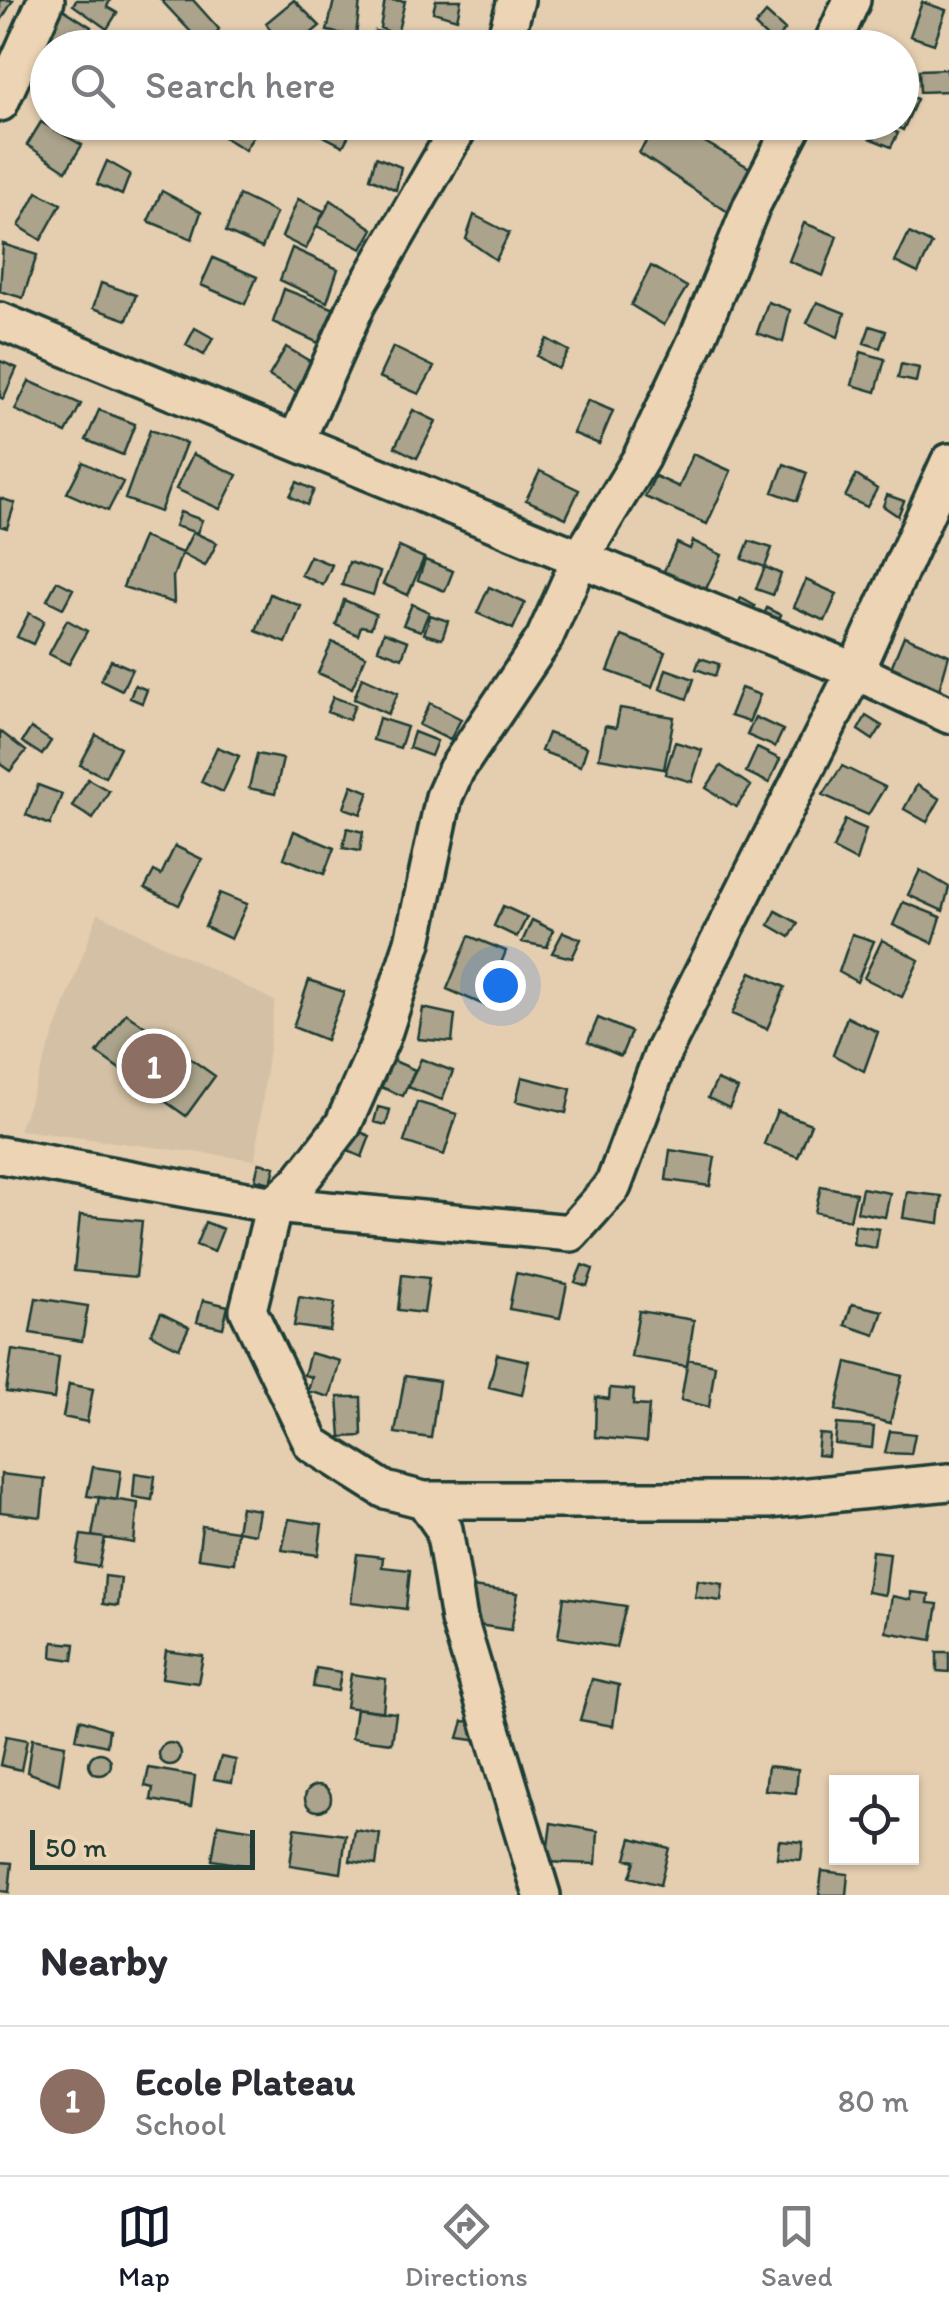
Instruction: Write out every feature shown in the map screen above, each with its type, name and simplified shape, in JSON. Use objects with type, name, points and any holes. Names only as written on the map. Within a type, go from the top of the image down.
[{"type":"street","points":[[33,30],[46,0]]},
{"type":"street","points":[[507,30],[516,0]]},
{"type":"street","points":[[838,30],[852,0]]},
{"type":"street","points":[[0,103],[30,36]]},
{"type":"street","points":[[297,439],[357,304],[452,140]]},
{"type":"street","points":[[786,140],[752,205],[698,337],[640,458],[580,559],[544,639],[474,740],[444,797],[414,942],[382,1037],[343,1125],[300,1181],[274,1205],[248,1310],[312,1444],[386,1490],[424,1500],[768,1500],[949,1482]]},
{"type":"street","points":[[0,321],[855,670],[949,715]]},
{"type":"street","points":[[0,1154],[274,1205],[571,1233],[613,1186],[663,1052],[855,670],[949,462]]},
{"type":"street","points":[[424,1500],[444,1529],[463,1637],[542,1895]]},
{"type":"shaded area","points":[[98,913],[275,1001],[255,1160],[19,1130]]},
{"type":"building","points":[[0,0],[13,0],[2,19],[0,18]]},
{"type":"building","points":[[76,0],[110,0],[107,7],[117,13],[107,29],[73,5]]},
{"type":"building","points":[[161,0],[193,0],[219,29],[189,30]]},
{"type":"building","points":[[294,0],[320,26],[315,30],[270,30],[266,23]]},
{"type":"building","points":[[334,0],[360,1],[357,30],[327,30]]},
{"type":"building","points":[[385,0],[405,1],[398,30],[380,28]]},
{"type":"building","points":[[436,0],[461,0],[457,19],[433,12]]},
{"type":"building","points":[[922,2],[946,10],[934,44],[919,39],[919,30],[912,30]]},
{"type":"building","points":[[63,9],[91,27],[89,30],[51,30]]},
{"type":"building","points":[[766,13],[785,30],[759,30],[755,26]]},
{"type":"building","points":[[947,69],[948,91],[920,92],[919,70]]},
{"type":"building","points":[[30,140],[73,140],[82,145],[66,171],[27,145]]},
{"type":"building","points":[[229,140],[251,140],[245,150]]},
{"type":"building","points":[[647,140],[701,140],[755,171],[728,212],[639,153]]},
{"type":"building","points":[[874,140],[894,140],[891,147]]},
{"type":"building","points":[[376,157],[401,167],[396,190],[370,178]]},
{"type":"building","points":[[107,161],[130,174],[122,195],[97,184]]},
{"type":"building","points":[[162,191],[201,212],[192,239],[148,221]]},
{"type":"building","points":[[37,192],[61,204],[41,240],[19,226]]},
{"type":"building","points":[[239,195],[276,213],[262,248],[226,232]]},
{"type":"building","points":[[298,199],[324,211],[306,249],[282,237]]},
{"type":"building","points":[[331,200],[373,229],[362,249],[317,226]]},
{"type":"building","points":[[474,215],[509,233],[496,260],[466,239]]},
{"type":"building","points":[[804,223],[837,236],[823,276],[789,261]]},
{"type":"building","points":[[909,233],[932,244],[918,273],[895,262]]},
{"type":"building","points":[[3,244],[37,255],[23,298],[0,291]]},
{"type":"building","points":[[292,248],[338,269],[327,302],[280,280]]},
{"type":"building","points":[[213,258],[257,277],[245,304],[201,285]]},
{"type":"building","points":[[651,266],[687,287],[664,325],[631,305]]},
{"type":"building","points":[[101,283],[136,295],[127,320],[93,308]]},
{"type":"building","points":[[284,289],[335,309],[323,345],[273,322]]},
{"type":"building","points":[[768,302],[790,310],[783,342],[757,333]]},
{"type":"building","points":[[817,302],[845,313],[838,337],[807,323]]},
{"type":"building","points":[[870,326],[886,331],[880,348],[864,343]]},
{"type":"building","points":[[195,328],[213,338],[204,355],[186,345]]},
{"type":"building","points":[[547,339],[569,351],[558,369],[537,356]]},
{"type":"building","points":[[286,347],[313,363],[297,392],[269,376]]},
{"type":"building","points":[[393,347],[434,367],[419,394],[379,377]]},
{"type":"building","points":[[861,352],[885,359],[876,392],[852,385]]},
{"type":"building","points":[[0,361],[17,368],[3,399],[0,397]]},
{"type":"building","points":[[901,364],[919,368],[916,382],[898,378]]},
{"type":"building","points":[[29,381],[81,404],[66,433],[15,410]]},
{"type":"building","points":[[588,400],[613,411],[599,444],[573,433]]},
{"type":"building","points":[[99,410],[135,424],[123,455],[86,440]]},
{"type":"building","points":[[413,410],[436,421],[417,458],[395,447]]},
{"type":"building","points":[[150,430],[186,443],[160,512],[125,499]]},
{"type":"building","points":[[193,454],[237,475],[220,509],[176,489]]},
{"type":"building","points":[[693,454],[731,471],[707,524],[645,497],[655,476],[679,487]]},
{"type":"building","points":[[83,462],[123,482],[108,511],[67,493]]},
{"type":"building","points":[[784,464],[807,473],[797,501],[773,492]]},
{"type":"building","points":[[540,471],[579,490],[566,518],[526,500]]},
{"type":"building","points":[[856,475],[877,489],[867,507],[845,497]]},
{"type":"building","points":[[297,482],[314,490],[307,505],[290,496]]},
{"type":"building","points":[[887,495],[904,501],[898,516],[883,506]]},
{"type":"building","points":[[0,498],[15,503],[7,528],[0,526]]},
{"type":"building","points":[[180,512],[202,520],[197,533],[175,526]]},
{"type":"building","points":[[193,532],[217,543],[205,566],[182,554]]},
{"type":"building","points":[[143,537],[182,553],[173,577],[174,603],[123,587]]},
{"type":"building","points":[[693,541],[722,555],[704,593],[663,573],[677,543],[690,549]]},
{"type":"building","points":[[749,541],[772,548],[765,567],[742,559]]},
{"type":"building","points":[[399,547],[424,558],[408,595],[383,584]]},
{"type":"building","points":[[310,556],[332,565],[323,585],[301,575]]},
{"type":"building","points":[[425,560],[453,571],[445,591],[418,580]]},
{"type":"building","points":[[349,562],[380,572],[373,595],[342,585]]},
{"type":"building","points":[[765,567],[781,574],[773,595],[756,589]]},
{"type":"building","points":[[806,580],[837,594],[825,621],[794,607]]},
{"type":"building","points":[[57,581],[73,589],[63,608],[47,600]]},
{"type":"building","points":[[489,587],[525,603],[513,629],[477,613]]},
{"type":"building","points":[[270,594],[301,606],[286,643],[256,631]]},
{"type":"building","points":[[741,598],[755,606],[748,620],[733,611]]},
{"type":"building","points":[[344,600],[376,614],[371,628],[361,626],[358,635],[336,625]]},
{"type":"building","points":[[412,604],[429,612],[421,631],[403,625]]},
{"type":"building","points":[[767,608],[781,615],[774,629],[760,623]]},
{"type":"building","points":[[29,613],[44,621],[33,644],[17,637]]},
{"type":"building","points":[[430,615],[448,621],[442,639],[424,634]]},
{"type":"building","points":[[67,620],[87,631],[69,664],[49,654]]},
{"type":"building","points":[[384,632],[408,641],[402,658],[378,649]]},
{"type":"building","points":[[622,636],[665,652],[652,687],[608,671]]},
{"type":"building","points":[[904,636],[949,655],[939,690],[890,670]]},
{"type":"building","points":[[332,642],[366,656],[352,688],[318,673]]},
{"type":"building","points":[[700,658],[719,664],[715,676],[696,669]]},
{"type":"building","points":[[111,660],[132,669],[122,690],[101,680]]},
{"type":"building","points":[[666,669],[694,679],[687,699],[660,689]]},
{"type":"building","points":[[362,677],[398,693],[388,714],[354,699]]},
{"type":"building","points":[[135,685],[147,690],[142,703],[130,698]]},
{"type":"building","points":[[741,688],[760,695],[749,722],[730,716]]},
{"type":"building","points":[[333,697],[355,705],[349,720],[327,712]]},
{"type":"building","points":[[430,703],[461,719],[450,740],[419,725]]},
{"type":"building","points":[[620,708],[674,717],[664,769],[599,758],[605,726],[616,728]]},
{"type":"building","points":[[866,716],[882,726],[873,740],[858,730]]},
{"type":"building","points":[[755,717],[783,730],[775,747],[747,735]]},
{"type":"building","points":[[379,718],[407,727],[400,748],[373,740]]},
{"type":"building","points":[[31,728],[51,741],[42,755],[22,742]]},
{"type":"building","points":[[0,731],[26,751],[10,771],[0,764]]},
{"type":"building","points":[[414,732],[437,741],[431,756],[409,748]]},
{"type":"building","points":[[548,733],[587,747],[581,766],[541,751]]},
{"type":"building","points":[[96,735],[120,747],[105,777],[80,765]]},
{"type":"building","points":[[675,742],[702,750],[692,782],[665,774]]},
{"type":"building","points":[[217,747],[239,756],[223,792],[201,782]]},
{"type":"building","points":[[757,748],[780,759],[769,783],[746,772]]},
{"type":"building","points":[[257,754],[283,759],[275,794],[249,788]]},
{"type":"building","points":[[721,766],[751,786],[736,807],[706,788]]},
{"type":"building","points":[[842,766],[885,787],[868,815],[823,795]]},
{"type":"building","points":[[88,779],[109,791],[93,819],[72,806]]},
{"type":"building","points":[[38,785],[62,794],[50,825],[26,815]]},
{"type":"building","points":[[352,785],[369,792],[361,814],[344,808]]},
{"type":"building","points":[[917,785],[940,799],[927,822],[904,809]]},
{"type":"building","points":[[845,820],[866,829],[856,861],[833,849]]},
{"type":"building","points":[[347,828],[363,832],[360,851],[343,848]]},
{"type":"building","points":[[294,831],[334,848],[324,874],[284,858]]},
{"type":"building","points":[[175,846],[202,859],[179,905],[145,888],[154,871],[161,875]]},
{"type":"building","points":[[920,870],[949,887],[943,911],[908,895]]},
{"type":"building","points":[[220,893],[247,904],[231,939],[205,927]]},
{"type":"building","points":[[903,902],[941,917],[933,943],[893,925]]},
{"type":"building","points":[[503,906],[527,917],[517,937],[494,926]]},
{"type":"building","points":[[776,911],[798,923],[790,937],[769,925]]},
{"type":"building","points":[[532,920],[553,930],[547,947],[522,942]]},
{"type":"building","points":[[563,932],[581,939],[572,958],[552,953]]},
{"type":"building","points":[[852,934],[874,941],[857,982],[839,972]]},
{"type":"building","points":[[469,936],[506,951],[484,1005],[447,989]]},
{"type":"building","points":[[882,940],[919,960],[902,997],[864,978]]},
{"type":"building","points":[[751,972],[785,987],[767,1029],[732,1014]]},
{"type":"building","points":[[309,980],[344,992],[326,1040],[293,1027]]},
{"type":"building","points":[[423,1008],[455,1015],[452,1042],[418,1039]]},
{"type":"building","points":[[126,1013],[215,1076],[186,1116],[97,1053]]},
{"type":"building","points":[[847,1017],[878,1032],[864,1071],[833,1055]]},
{"type":"building","points":[[598,1018],[631,1032],[621,1056],[588,1042]]},
{"type":"building","points":[[421,1059],[453,1071],[442,1100],[408,1087]]},
{"type":"building","points":[[392,1060],[415,1070],[403,1096],[381,1087]]},
{"type":"building","points":[[522,1077],[571,1089],[566,1113],[516,1101]]},
{"type":"building","points":[[717,1080],[738,1089],[729,1108],[708,1098]]},
{"type":"building","points":[[417,1102],[457,1114],[444,1155],[404,1142]]},
{"type":"building","points":[[378,1107],[390,1110],[386,1125],[374,1122]]},
{"type":"building","points":[[777,1111],[811,1124],[798,1157],[764,1144]]},
{"type":"building","points":[[353,1129],[370,1136],[362,1157],[346,1150]]},
{"type":"building","points":[[670,1150],[715,1157],[710,1186],[666,1180]]},
{"type":"building","points":[[259,1163],[275,1167],[271,1183],[255,1179]]},
{"type":"building","points":[[821,1186],[856,1193],[850,1220],[815,1212]]},
{"type":"building","points":[[862,1188],[890,1193],[885,1217],[857,1212]]},
{"type":"building","points":[[907,1192],[942,1196],[939,1223],[903,1218]]},
{"type":"building","points":[[80,1215],[142,1221],[136,1277],[74,1271]]},
{"type":"building","points":[[205,1222],[223,1229],[214,1252],[196,1245]]},
{"type":"building","points":[[855,1225],[879,1229],[876,1248],[853,1244]]},
{"type":"building","points":[[582,1265],[593,1269],[587,1286],[575,1282]]},
{"type":"building","points":[[516,1273],[567,1284],[560,1318],[509,1309]]},
{"type":"building","points":[[402,1275],[429,1278],[424,1313],[398,1310]]},
{"type":"building","points":[[299,1297],[335,1303],[330,1331],[294,1326]]},
{"type":"building","points":[[36,1298],[88,1306],[82,1341],[30,1333]]},
{"type":"building","points":[[203,1300],[228,1306],[223,1328],[197,1322]]},
{"type":"building","points":[[852,1304],[883,1311],[875,1335],[845,1325]]},
{"type":"building","points":[[639,1311],[694,1320],[687,1366],[631,1357]]},
{"type":"building","points":[[161,1313],[189,1327],[179,1348],[151,1334]]},
{"type":"building","points":[[12,1350],[59,1357],[54,1399],[6,1392]]},
{"type":"building","points":[[310,1353],[340,1361],[330,1397],[308,1391],[312,1377],[304,1375]]},
{"type":"building","points":[[497,1354],[529,1361],[522,1395],[489,1387]]},
{"type":"building","points":[[688,1359],[715,1365],[709,1407],[681,1400]]},
{"type":"building","points":[[847,1362],[902,1376],[890,1423],[836,1410]]},
{"type":"building","points":[[405,1376],[439,1381],[431,1438],[395,1433]]},
{"type":"building","points":[[69,1384],[93,1389],[87,1422],[63,1417]]},
{"type":"building","points":[[610,1388],[634,1390],[633,1405],[649,1406],[646,1442],[595,1437],[596,1397],[609,1399]]},
{"type":"building","points":[[338,1397],[361,1397],[362,1436],[341,1437]]},
{"type":"building","points":[[837,1424],[874,1427],[872,1448],[835,1444]]},
{"type":"building","points":[[890,1431],[915,1434],[911,1454],[885,1453]]},
{"type":"building","points":[[819,1434],[830,1435],[828,1456],[817,1455]]},
{"type":"building","points":[[93,1467],[121,1471],[117,1500],[87,1496]]},
{"type":"building","points":[[135,1473],[155,1476],[152,1500],[133,1497]]},
{"type":"building","points":[[1,1474],[45,1479],[41,1517],[0,1512]]},
{"type":"building","points":[[99,1497],[138,1503],[134,1543],[92,1536]]},
{"type":"building","points":[[241,1507],[259,1510],[255,1534],[237,1531]]},
{"type":"building","points":[[289,1519],[322,1524],[318,1555],[282,1550]]},
{"type":"building","points":[[202,1526],[237,1531],[234,1563],[198,1558]]},
{"type":"building","points":[[81,1535],[105,1538],[99,1567],[76,1563]]},
{"type":"building","points":[[872,1551],[890,1553],[885,1595],[867,1592]]},
{"type":"building","points":[[357,1554],[383,1557],[382,1567],[410,1570],[406,1609],[351,1602]]},
{"type":"building","points":[[105,1576],[121,1578],[118,1606],[103,1604]]},
{"type":"building","points":[[698,1580],[723,1584],[721,1601],[695,1597]]},
{"type":"building","points":[[472,1587],[518,1593],[511,1630],[465,1623]]},
{"type":"building","points":[[911,1592],[929,1594],[928,1603],[938,1604],[932,1640],[886,1632],[892,1596],[911,1600]]},
{"type":"building","points":[[564,1597],[626,1606],[616,1647],[558,1637]]},
{"type":"building","points":[[53,1642],[75,1644],[73,1660],[52,1657]]},
{"type":"building","points":[[166,1651],[203,1656],[198,1683],[162,1678]]},
{"type":"building","points":[[937,1652],[949,1652],[949,1672],[937,1671]]},
{"type":"building","points":[[316,1668],[341,1672],[338,1691],[313,1687]]},
{"type":"building","points":[[351,1674],[386,1679],[383,1712],[346,1707]]},
{"type":"building","points":[[592,1679],[619,1685],[613,1726],[580,1720]]},
{"type":"building","points":[[356,1708],[396,1713],[392,1743],[352,1738]]},
{"type":"building","points":[[80,1719],[109,1729],[107,1746],[76,1739]]},
{"type":"building","points":[[463,1721],[481,1723],[481,1741],[458,1738]]},
{"type":"building","points":[[6,1736],[27,1740],[21,1770],[0,1765]]},
{"type":"building","points":[[32,1739],[65,1745],[59,1784],[27,1772]]},
{"type":"building","points":[[170,1743],[178,1746],[178,1762],[170,1765],[162,1762],[159,1754],[162,1746]]},
{"type":"building","points":[[100,1753],[108,1756],[108,1772],[100,1775],[92,1772],[89,1764],[92,1756]]},
{"type":"building","points":[[221,1757],[236,1760],[232,1782],[214,1779]]},
{"type":"building","points":[[768,1766],[798,1769],[796,1793],[765,1790]]},
{"type":"building","points":[[149,1768],[195,1776],[191,1807],[151,1800],[153,1788],[145,1786]]},
{"type":"building","points":[[318,1785],[327,1789],[331,1798],[327,1807],[318,1811],[309,1807],[305,1798],[309,1789]]},
{"type":"building","points":[[551,1823],[598,1831],[596,1864],[546,1862]]},
{"type":"building","points":[[218,1824],[255,1830],[250,1866],[212,1860]]},
{"type":"building","points":[[295,1828],[346,1835],[341,1873],[290,1865]]},
{"type":"building","points":[[355,1830],[380,1834],[376,1865],[350,1861]]},
{"type":"building","points":[[632,1838],[669,1848],[660,1885],[630,1877],[635,1861],[626,1859]]},
{"type":"building","points":[[779,1840],[803,1842],[801,1860],[777,1858]]},
{"type":"building","points":[[0,1862],[12,1863],[9,1892],[0,1891]]},
{"type":"building","points":[[822,1871],[848,1874],[846,1895],[819,1895]]},
{"type":"place","name":"Ecole Plateau","points":[[154,1066]]}]
